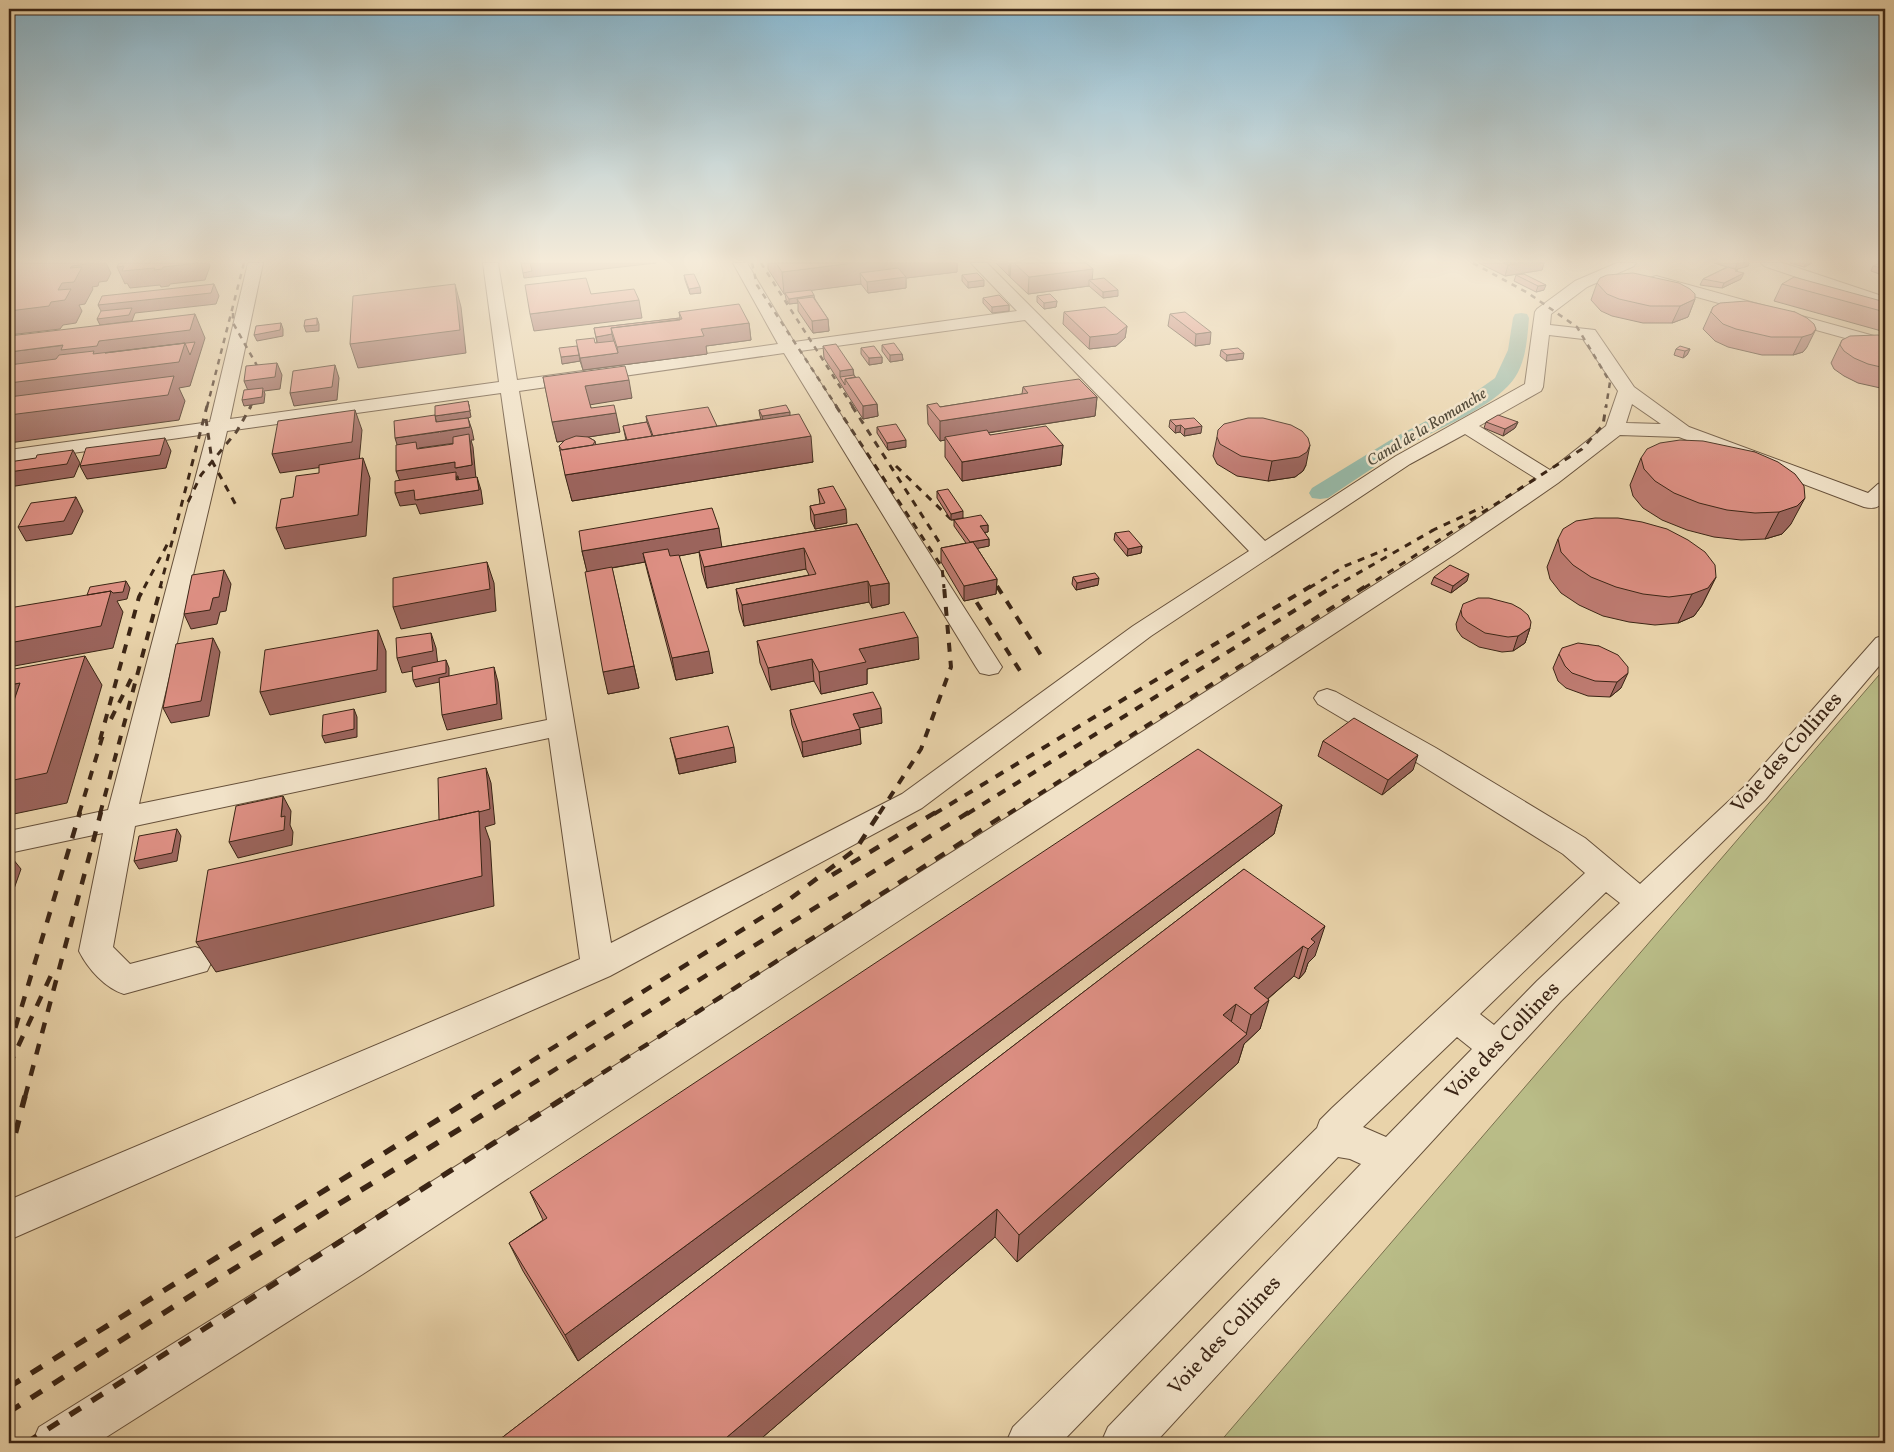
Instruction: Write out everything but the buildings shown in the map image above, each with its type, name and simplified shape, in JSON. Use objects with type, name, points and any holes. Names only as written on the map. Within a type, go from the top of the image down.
[{"type":"street","points":[[195,961],[124,980],[96,951],[121,818],[219,426],[240,331]]},
{"type":"street","points":[[500,331],[598,966]]},
{"type":"street","points":[[780,331],[789,348],[989,667]]},
{"type":"street","points":[[9,456],[508,385],[911,331]]},
{"type":"street","points":[[1046,331],[1263,552]]},
{"type":"street","points":[[9,1220],[598,966],[912,801],[1142,631],[1403,460],[1534,387],[1541,331]]},
{"type":"street","points":[[1558,331],[1589,334],[1626,391],[1682,431],[1872,502],[1885,488]]},
{"type":"street","points":[[1840,331],[1885,344]]},
{"type":"street","points":[[55,1443],[348,1259],[1314,636],[1551,478],[1615,429],[1626,391]]},
{"type":"street","points":[[1466,426],[1551,478]]},
{"type":"street","points":[[1615,429],[1682,431]]},
{"type":"street","name":"Voie des Collines","points":[[1124,1443],[1549,991],[1754,793],[1885,643]]},
{"type":"street","points":[[1327,698],[1426,755],[1574,846],[1641,903]]},
{"type":"street","points":[[9,842],[561,726]]},
{"type":"street","points":[[1029,1443],[1331,1140],[1334,1132],[1345,1120],[1606,873]]},
{"type":"street","points":[[1456,1016],[1496,1047]]},
{"type":"street","points":[[1331,1140],[1345,1138],[1391,1159]]},
{"type":"green space","points":[[1885,668],[1885,1443],[1219,1443]]},
{"type":"waterway","name":"Canal de la Romanche","points":[[1320,493],[1404,440],[1464,409],[1502,382],[1511,367],[1517,350],[1519,331]]},
{"type":"railway","points":[[207,407],[227,331]]},
{"type":"railway","points":[[237,331],[260,371],[254,401],[250,407]]},
{"type":"railway","points":[[787,331],[837,407]]},
{"type":"railway","points":[[804,331],[853,407]]},
{"type":"railway","points":[[1579,331],[1610,382],[1606,407]]},
{"type":"railway","points":[[160,588],[207,406]]},
{"type":"railway","points":[[212,461],[237,431],[251,406]]},
{"type":"railway","points":[[836,406],[942,567],[944,588]]},
{"type":"railway","points":[[852,406],[950,559]]},
{"type":"railway","points":[[1364,588],[1582,449],[1603,425],[1606,406]]},
{"type":"railway","points":[[206,419],[212,461]]},
{"type":"railway","points":[[188,502],[201,475],[212,461]]},
{"type":"railway","points":[[212,461],[237,507]]},
{"type":"railway","points":[[896,466],[957,525]]},
{"type":"railway","points":[[1435,529],[1483,507]]},
{"type":"railway","points":[[1332,588],[1435,529]]},
{"type":"railway","points":[[1431,531],[1435,529]]},
{"type":"railway","points":[[144,588],[168,543]]},
{"type":"railway","points":[[1309,588],[1345,566],[1387,549]]},
{"type":"railway","points":[[990,576],[997,588]]},
{"type":"railway","points":[[100,740],[139,597],[145,586]]},
{"type":"railway","points":[[100,814],[161,586]]},
{"type":"railway","points":[[879,814],[921,749],[951,667],[944,586]]},
{"type":"railway","points":[[997,586],[1044,660]]},
{"type":"railway","points":[[934,814],[1311,586]]},
{"type":"railway","points":[[967,814],[1334,586]]},
{"type":"railway","points":[[1008,814],[1366,586]]},
{"type":"railway","points":[[967,587],[1022,674]]},
{"type":"railway","points":[[111,719],[131,679]]},
{"type":"railway","points":[[79,814],[103,735]]},
{"type":"railway","points":[[9,1049],[80,812]]},
{"type":"railway","points":[[25,1097],[101,812]]},
{"type":"railway","points":[[474,1097],[782,905],[856,849],[880,812]]},
{"type":"railway","points":[[832,875],[936,812]]},
{"type":"railway","points":[[511,1097],[969,812]]},
{"type":"railway","points":[[565,1097],[1009,812]]},
{"type":"railway","points":[[9,1066],[53,971]]},
{"type":"railway","points":[[9,1158],[25,1096]]},
{"type":"railway","points":[[9,1387],[476,1096]]},
{"type":"railway","points":[[9,1412],[195,1293],[513,1096]]},
{"type":"railway","points":[[26,1443],[567,1096]]}]
